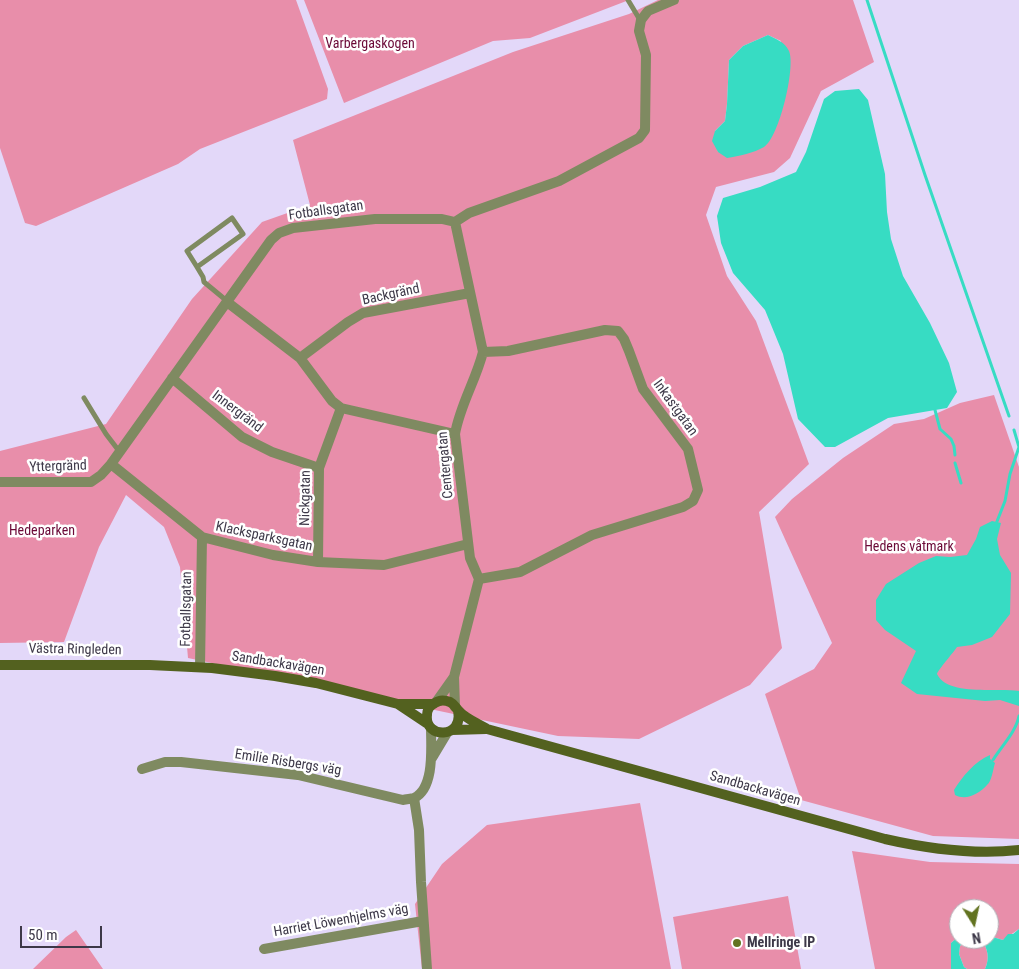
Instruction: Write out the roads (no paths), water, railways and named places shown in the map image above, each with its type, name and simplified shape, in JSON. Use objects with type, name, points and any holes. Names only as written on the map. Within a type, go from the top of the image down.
[{"type":"street","points":[[455,222],[469,214],[559,181],[638,138],[645,130],[646,56],[638,31],[641,20],[648,11],[674,0]]},
{"type":"street","name":"Fotballsgatan","points":[[111,464],[271,240],[279,233],[293,228],[375,219],[442,219],[455,222]]},
{"type":"street","name":"Centergatan","points":[[455,222],[483,352],[479,368],[458,418],[455,434],[470,558],[479,579]]},
{"type":"street","name":"Backgränd","points":[[300,358],[363,313],[470,293]]},
{"type":"street","points":[[227,302],[300,358],[332,401],[340,408],[455,434]]},
{"type":"street","name":"Inkastgatan","points":[[479,579],[520,572],[592,535],[683,506],[693,501],[698,490],[688,449],[643,390],[627,345],[618,331],[605,330],[508,351],[483,352]]},
{"type":"street","name":"Innergränd","points":[[172,378],[242,437],[272,452],[319,468]]},
{"type":"street","name":"Nickgatan","points":[[318,562],[319,468],[340,408]]},
{"type":"street","points":[[111,464],[202,537]]},
{"type":"street","name":"Yttergränd","points":[[0,482],[91,482],[111,464]]},
{"type":"street","name":"Fotballsgatan","points":[[200,667],[202,537]]},
{"type":"street","name":"Klacksparksgatan","points":[[202,537],[273,556],[318,562],[384,565],[468,544]]},
{"type":"street","points":[[414,798],[424,788],[432,759],[449,731],[458,721],[454,677],[479,579]]},
{"type":"street","name":"Västra Ringleden","points":[[0,664],[150,665]]},
{"type":"street","name":"Sandbackavägen","points":[[150,665],[200,667],[275,676],[316,683],[398,704],[435,703]]},
{"type":"street","points":[[432,759],[427,712],[454,677]]},
{"type":"street","points":[[435,703],[447,701],[457,709]]},
{"type":"street","name":"Sandbackavägen","points":[[398,704],[429,726]]},
{"type":"street","name":"Sandbackavägen","points":[[457,709],[487,729],[890,840],[918,846],[960,851],[1019,850]]},
{"type":"street","points":[[429,726],[441,733],[449,731]]},
{"type":"street","name":"Sandbackavägen","points":[[449,731],[487,729]]},
{"type":"street","name":"Emilie Risbergs väg","points":[[142,769],[165,762],[181,762],[298,775],[403,800],[414,798]]},
{"type":"street","name":"Harriet Löwenhjelms väg","points":[[414,798],[419,830],[427,969]]},
{"type":"street","name":"Harriet Löwenhjelms väg","points":[[264,948],[423,921]]},
{"type":"lane","points":[[628,0],[641,20]]},
{"type":"lane","points":[[197,267],[243,234],[232,218],[186,250],[203,277],[204,282],[227,302]]},
{"type":"lane","points":[[84,398],[106,434],[120,452]]},
{"type":"waterway","points":[[867,0],[925,175],[1009,416]]},
{"type":"waterway","points":[[935,410],[940,429],[951,439],[955,455]]},
{"type":"waterway","points":[[1014,430],[1019,447]]},
{"type":"waterway","points":[[996,524],[1005,501],[1010,474],[1019,447]]},
{"type":"waterway","points":[[955,463],[961,483]]},
{"type":"waterway","points":[[993,760],[1012,734],[1019,716]]},
{"type":"place","name":"Mellringe IP","points":[[737,943]]},
{"type":"park label","name":"Varbergaskogen","points":[[370,44]]},
{"type":"park label","name":"Hedeparken","points":[[42,531]]},
{"type":"park label","name":"Hedens våtmark","points":[[909,547]]}]
